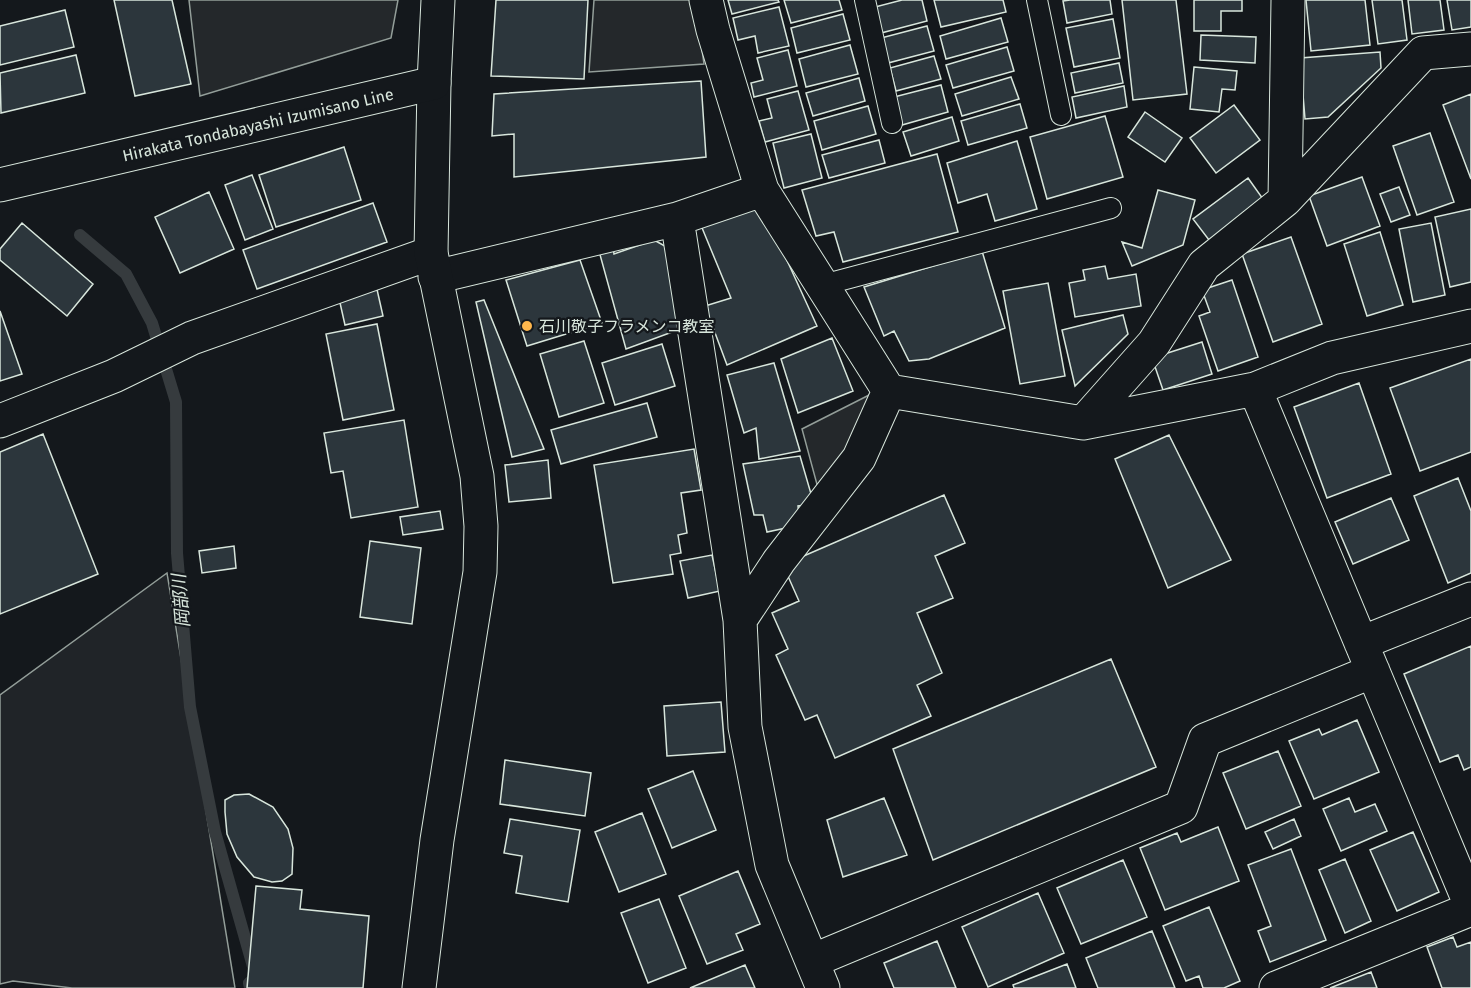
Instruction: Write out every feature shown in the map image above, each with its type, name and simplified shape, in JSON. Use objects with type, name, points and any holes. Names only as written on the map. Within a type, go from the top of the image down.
[{"type":"street","points":[[419,988],[437,840],[478,584],[481,526],[477,476],[433,265],[434,83],[438,0]]},
{"type":"street","points":[[706,0],[762,190],[890,391],[1083,423],[1255,389],[1332,358],[1471,326]]},
{"type":"street","points":[[1285,200],[1288,0]]},
{"type":"street","points":[[1083,423],[1154,343],[1203,265],[1285,200],[1423,52],[1471,49]]},
{"type":"street","name":"Hirakata Tondabayashi Izumisano Line","points":[[0,185],[434,83]]},
{"type":"street","points":[[0,421],[114,376],[192,338],[433,265],[677,219],[762,190]]},
{"type":"street","points":[[677,219],[740,620],[745,727],[772,865],[817,975],[1180,807],[1204,740],[1367,657],[1471,599]]},
{"type":"street","points":[[1255,389],[1471,907],[1276,988]]},
{"type":"street","points":[[740,620],[778,561],[859,458],[890,391]]},
{"type":"lane","points":[[865,0],[892,123]]},
{"type":"lane","points":[[1037,0],[1061,115]]},
{"type":"lane","points":[[823,285],[1111,208]]},
{"type":"shaded area","points":[[189,0],[398,0],[391,38],[200,96]]},
{"type":"shaded area","points":[[594,0],[695,0],[704,64],[589,72]]},
{"type":"shaded area","points":[[877,391],[822,503],[802,429]]},
{"type":"shaded area","points":[[167,573],[235,988],[72,988],[13,981],[0,984],[0,695]]},
{"type":"building","points":[[114,0],[172,0],[191,84],[135,96]]},
{"type":"building","points":[[496,0],[588,0],[584,79],[491,76]]},
{"type":"building","points":[[728,0],[778,0],[779,2],[732,14]]},
{"type":"building","points":[[784,0],[839,0],[842,10],[791,23]]},
{"type":"building","points":[[902,0],[922,0],[927,21],[881,33],[875,7]]},
{"type":"building","points":[[934,0],[1003,0],[1006,12],[941,27]]},
{"type":"building","points":[[1110,0],[1112,14],[1067,23],[1063,1]]},
{"type":"building","points":[[1122,0],[1176,0],[1187,94],[1133,100]]},
{"type":"building","points":[[1194,0],[1242,0],[1242,11],[1221,11],[1221,31],[1194,31]]},
{"type":"building","points":[[1306,0],[1365,0],[1370,45],[1311,51]]},
{"type":"building","points":[[1372,0],[1402,0],[1407,40],[1378,44]]},
{"type":"building","points":[[1408,0],[1440,0],[1444,30],[1412,34]]},
{"type":"building","points":[[1447,0],[1471,0],[1471,27],[1452,30]]},
{"type":"building","points":[[779,7],[789,46],[758,53],[755,36],[738,40],[733,18]]},
{"type":"building","points":[[65,10],[74,47],[0,65],[0,26]]},
{"type":"building","points":[[843,14],[850,40],[797,53],[791,28]]},
{"type":"building","points":[[1001,18],[1008,42],[946,59],[940,36]]},
{"type":"building","points":[[1113,19],[1120,58],[1074,67],[1066,28]]},
{"type":"building","points":[[927,26],[934,51],[888,63],[881,38]]},
{"type":"building","points":[[1201,35],[1256,37],[1255,63],[1200,60]]},
{"type":"building","points":[[850,45],[858,74],[806,87],[799,59]]},
{"type":"building","points":[[1007,47],[1014,71],[953,88],[946,65]]},
{"type":"building","points":[[788,50],[797,86],[754,97],[751,83],[763,80],[757,58]]},
{"type":"building","points":[[1380,52],[1381,68],[1328,117],[1305,119],[1300,58]]},
{"type":"building","points":[[76,55],[85,93],[1,113],[0,73]]},
{"type":"building","points":[[934,56],[941,79],[896,91],[890,68]]},
{"type":"building","points":[[1119,63],[1123,83],[1075,93],[1071,73]]},
{"type":"building","points":[[1194,67],[1237,71],[1235,90],[1222,89],[1219,112],[1190,109]]},
{"type":"building","points":[[1011,77],[1019,99],[962,116],[955,94]]},
{"type":"building","points":[[859,78],[865,101],[813,116],[806,93]]},
{"type":"building","points":[[701,81],[706,157],[514,177],[514,134],[492,136],[494,94]]},
{"type":"building","points":[[941,85],[948,112],[902,125],[894,97]]},
{"type":"building","points":[[1124,86],[1127,107],[1076,118],[1072,97]]},
{"type":"building","points":[[798,91],[809,130],[765,142],[759,121],[772,118],[767,99]]},
{"type":"building","points":[[1471,94],[1471,179],[1443,105]]},
{"type":"building","points":[[1020,104],[1027,128],[968,145],[961,121]]},
{"type":"building","points":[[1234,105],[1260,140],[1216,173],[1190,138]]},
{"type":"building","points":[[868,106],[876,134],[822,150],[814,121]]},
{"type":"building","points":[[1145,112],[1182,138],[1165,162],[1128,137]]},
{"type":"building","points":[[1105,116],[1123,177],[1047,199],[1030,137]]},
{"type":"building","points":[[952,117],[959,141],[911,156],[903,132]]},
{"type":"building","points":[[1430,133],[1454,202],[1417,215],[1393,146]]},
{"type":"building","points":[[811,134],[822,178],[784,188],[773,143]]},
{"type":"building","points":[[879,140],[885,163],[829,178],[822,155]]},
{"type":"building","points":[[1017,141],[1037,209],[995,221],[987,194],[958,203],[947,163]]},
{"type":"building","points":[[344,147],[361,200],[276,227],[259,175]]},
{"type":"building","points":[[937,154],[958,232],[843,262],[834,232],[816,236],[802,190]]},
{"type":"building","points":[[252,175],[273,229],[245,240],[225,185]]},
{"type":"building","points":[[1362,177],[1380,226],[1327,246],[1309,196]]},
{"type":"building","points":[[1248,178],[1263,199],[1209,240],[1193,219]]},
{"type":"building","points":[[1399,187],[1410,215],[1391,222],[1380,194]]},
{"type":"building","points":[[1158,190],[1195,200],[1183,245],[1132,266],[1122,242],[1142,248]]},
{"type":"building","points":[[209,192],[234,249],[180,273],[155,217]]},
{"type":"building","points":[[759,199],[817,326],[727,365],[705,306],[731,298],[700,223]]},
{"type":"building","points":[[373,203],[387,242],[257,289],[243,250]]},
{"type":"building","points":[[1471,209],[1471,282],[1450,287],[1435,217]]},
{"type":"building","points":[[22,223],[93,284],[67,316],[0,260],[0,249]]},
{"type":"building","points":[[1431,223],[1445,295],[1413,302],[1399,229]]},
{"type":"building","points":[[1380,232],[1403,305],[1367,316],[1344,244]]},
{"type":"building","points":[[1291,237],[1322,324],[1273,342],[1242,254]]},
{"type":"building","points":[[654,240],[672,250],[694,324],[626,349],[599,251],[613,246],[614,254]]},
{"type":"building","points":[[982,251],[1005,328],[929,359],[909,361],[894,331],[884,336],[864,287]]},
{"type":"building","points":[[580,260],[602,323],[527,346],[506,280]]},
{"type":"building","points":[[1105,266],[1108,279],[1136,274],[1141,306],[1075,317],[1069,283],[1085,280],[1083,270]]},
{"type":"building","points":[[1232,280],[1258,357],[1218,371],[1199,316],[1210,312],[1202,290]]},
{"type":"building","points":[[1048,283],[1065,376],[1020,384],[1003,291]]},
{"type":"building","points":[[376,285],[383,316],[345,325],[338,294]]},
{"type":"building","points":[[484,300],[544,449],[512,457],[476,302]]},
{"type":"building","points":[[0,311],[22,374],[0,381]]},
{"type":"building","points":[[1123,315],[1128,334],[1075,386],[1062,330]]},
{"type":"building","points":[[377,324],[394,410],[343,420],[326,334]]},
{"type":"building","points":[[832,338],[853,391],[798,413],[781,359]]},
{"type":"building","points":[[584,341],[604,403],[559,417],[540,354]]},
{"type":"building","points":[[1202,342],[1212,374],[1163,390],[1152,358]]},
{"type":"building","points":[[662,344],[675,386],[615,405],[602,363]]},
{"type":"building","points":[[1471,359],[1471,452],[1420,471],[1390,388]]},
{"type":"building","points":[[774,363],[800,451],[759,459],[756,428],[744,433],[727,375]]},
{"type":"building","points":[[1359,383],[1391,474],[1327,498],[1294,407]]},
{"type":"building","points":[[647,403],[657,437],[561,464],[551,430]]},
{"type":"building","points":[[404,420],[418,507],[351,518],[343,471],[331,473],[324,433]]},
{"type":"building","points":[[43,434],[98,574],[0,614],[0,452]]},
{"type":"building","points":[[1169,435],[1231,560],[1168,588],[1115,459]]},
{"type":"building","points":[[694,449],[701,490],[681,493],[687,533],[678,535],[681,553],[670,555],[673,574],[613,583],[594,465]]},
{"type":"building","points":[[800,456],[814,504],[798,506],[800,525],[767,532],[763,515],[754,515],[743,464]]},
{"type":"building","points":[[548,460],[551,498],[509,502],[505,465]]},
{"type":"building","points":[[1458,478],[1471,511],[1471,573],[1448,583],[1414,496]]},
{"type":"building","points":[[944,495],[965,543],[935,556],[953,598],[917,613],[942,673],[917,685],[931,716],[835,758],[817,715],[805,720],[776,655],[788,649],[772,613],[799,601],[783,565]]},
{"type":"building","points":[[1391,498],[1409,540],[1353,564],[1335,522]]},
{"type":"building","points":[[440,511],[443,529],[403,535],[400,517]]},
{"type":"building","points":[[370,541],[421,548],[412,624],[360,617]]},
{"type":"building","points":[[234,546],[236,568],[202,573],[199,551]]},
{"type":"building","points":[[712,555],[720,591],[688,598],[680,561]]},
{"type":"building","points":[[1471,646],[1471,767],[1464,770],[1458,755],[1440,762],[1404,674]]},
{"type":"building","points":[[1111,659],[1156,767],[933,860],[893,749]]},
{"type":"building","points":[[721,702],[725,752],[667,756],[664,706]]},
{"type":"building","points":[[1357,720],[1379,772],[1314,799],[1289,741],[1319,729],[1322,735]]},
{"type":"building","points":[[1278,751],[1301,806],[1246,829],[1223,773]]},
{"type":"building","points":[[505,760],[591,773],[585,816],[500,804]]},
{"type":"building","points":[[693,771],[716,830],[672,848],[648,789]]},
{"type":"building","points":[[249,794],[273,807],[288,829],[293,848],[292,874],[282,881],[272,882],[254,877],[237,857],[227,834],[225,800],[234,795]]},
{"type":"building","points":[[884,798],[907,855],[843,877],[827,820]]},
{"type":"building","points":[[1349,798],[1355,812],[1375,804],[1387,831],[1341,851],[1323,809]]},
{"type":"building","points":[[642,813],[666,874],[619,892],[595,832]]},
{"type":"building","points":[[510,819],[580,830],[568,902],[516,893],[522,856],[504,853]]},
{"type":"building","points":[[1294,819],[1301,836],[1273,849],[1265,832]]},
{"type":"building","points":[[1218,827],[1239,881],[1165,910],[1140,848],[1177,833],[1181,842]]},
{"type":"building","points":[[1413,832],[1439,892],[1397,911],[1370,850]]},
{"type":"building","points":[[1291,849],[1326,940],[1270,962],[1258,931],[1271,926],[1248,865]]},
{"type":"building","points":[[1345,859],[1371,921],[1345,933],[1319,870]]},
{"type":"building","points":[[1123,860],[1147,917],[1081,944],[1057,888]]},
{"type":"building","points":[[738,871],[760,924],[736,934],[743,950],[707,964],[679,896]]},
{"type":"building","points":[[256,886],[302,890],[300,909],[369,916],[363,988],[247,988]]},
{"type":"building","points":[[1038,893],[1064,953],[988,987],[962,927]]},
{"type":"building","points":[[659,899],[686,968],[648,983],[621,913]]},
{"type":"building","points":[[1209,907],[1240,981],[1224,988],[1203,988],[1199,976],[1186,981],[1163,926]]},
{"type":"building","points":[[1152,931],[1175,988],[1098,988],[1086,958]]},
{"type":"building","points":[[1453,937],[1457,947],[1471,942],[1471,988],[1442,988],[1427,947]]},
{"type":"building","points":[[937,941],[956,988],[894,988],[884,963]]},
{"type":"building","points":[[1067,964],[1076,988],[1014,988],[1013,985]]},
{"type":"building","points":[[745,965],[755,988],[690,988]]},
{"type":"building","points":[[1371,972],[1377,988],[1330,988]]},
{"type":"waterway","name":"岡部川","points":[[80,235],[126,274],[152,323],[176,402],[177,553],[190,707],[215,832],[256,977],[249,983],[250,988]]},
{"type":"place","name":"石川敬子フラメンコ教室","points":[[527,326]]}]
